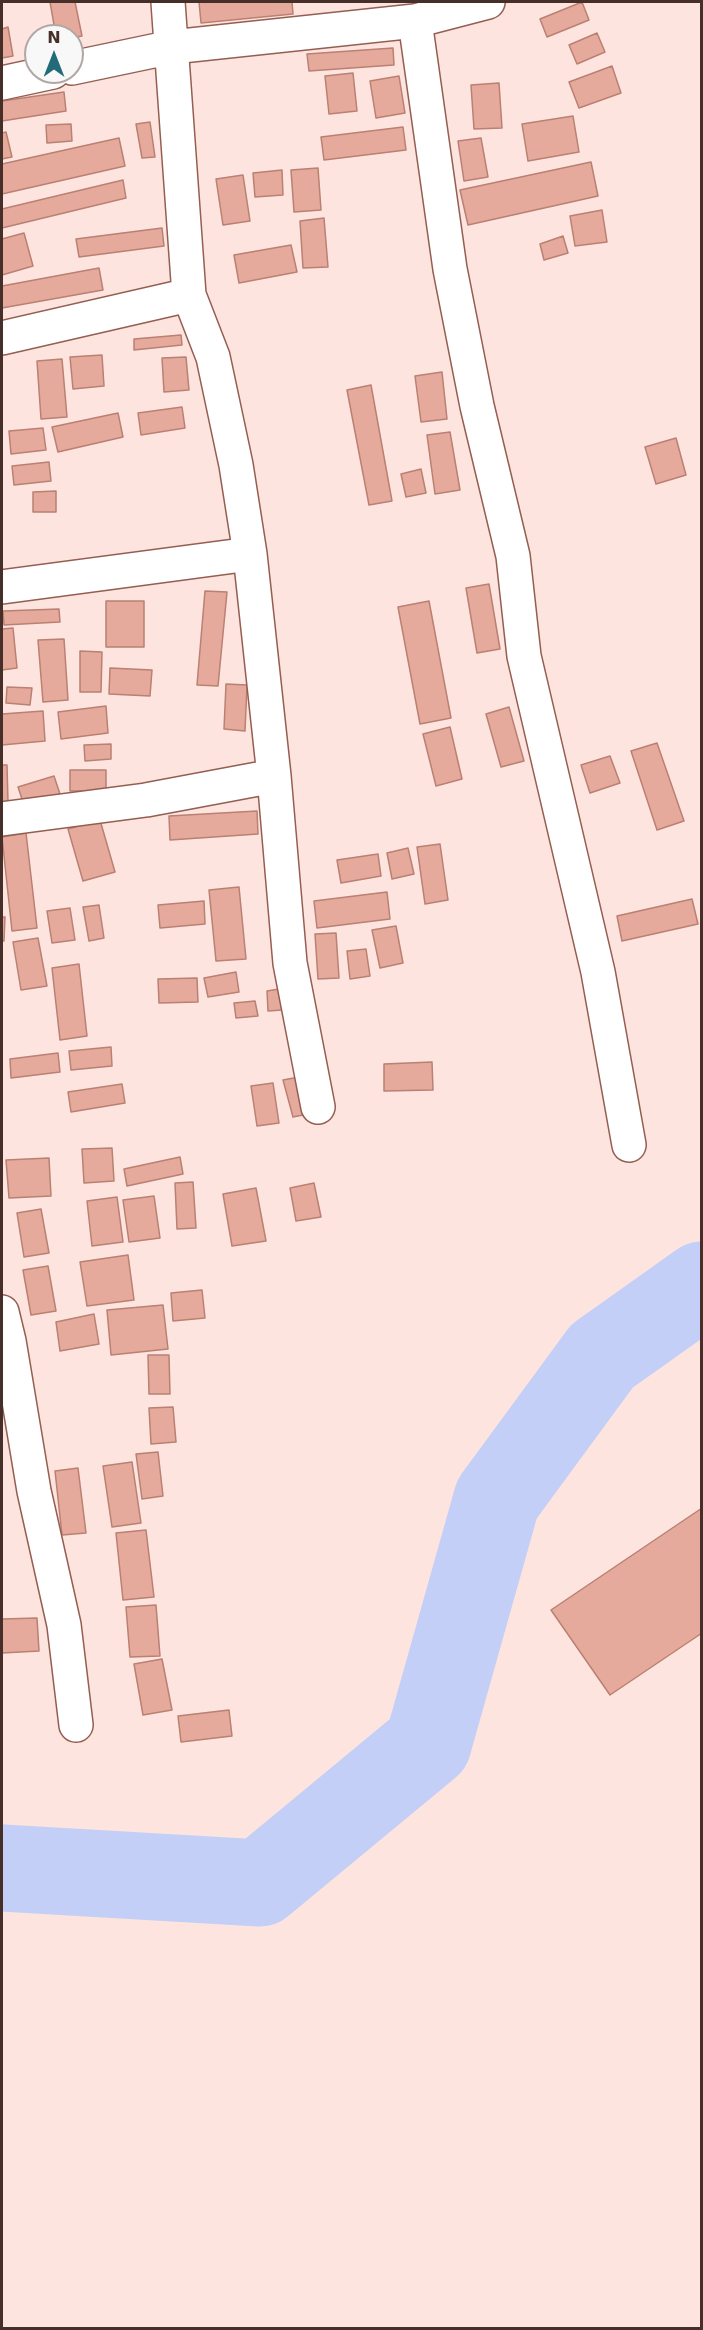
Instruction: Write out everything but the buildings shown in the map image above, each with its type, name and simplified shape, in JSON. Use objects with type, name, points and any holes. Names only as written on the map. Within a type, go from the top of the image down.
[{"type":"street","points":[[168,2],[189,295],[213,357],[236,465],[250,554],[274,776],[290,963],[318,1107]]},
{"type":"street","points":[[84,65],[172,47],[415,21],[488,2]]},
{"type":"street","points":[[415,21],[450,269],[477,406],[514,569],[524,656],[598,972],[629,1145]]},
{"type":"street","points":[[2,83],[24,78]]},
{"type":"street","points":[[2,338],[189,295]]},
{"type":"street","points":[[2,587],[250,554]]},
{"type":"street","points":[[2,819],[146,800],[274,776]]},
{"type":"street","points":[[2,1312],[34,1491],[64,1625],[76,1725]]},
{"type":"waterway","points":[[2,1868],[260,1883],[428,1744],[497,1499],[602,1356],[702,1285]]}]
